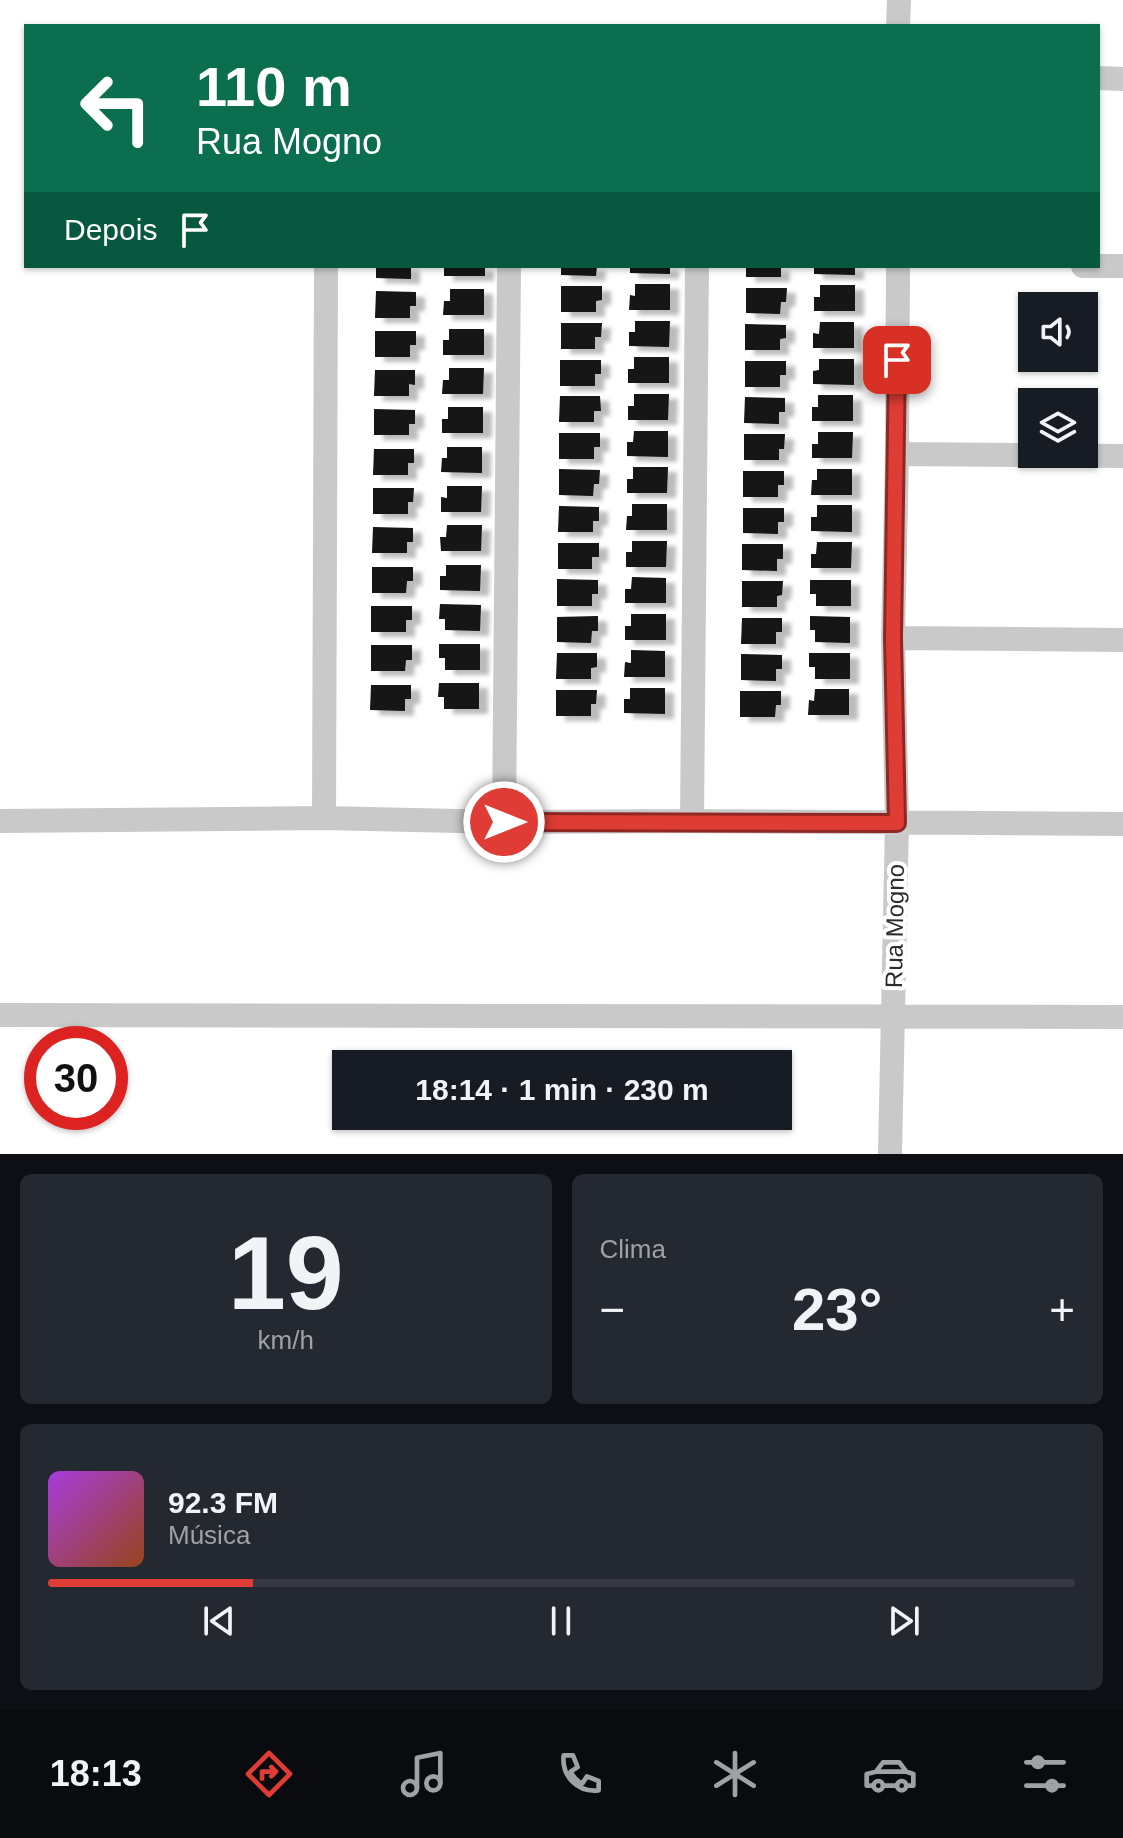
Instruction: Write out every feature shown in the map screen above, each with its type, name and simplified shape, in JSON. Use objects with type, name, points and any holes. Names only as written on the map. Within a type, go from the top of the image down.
[{"type":"street","points":[[898,24],[899,0]]},
{"type":"street","points":[[1100,78],[1123,79]]},
{"type":"street","points":[[1100,266],[1123,266]]},
{"type":"street","points":[[324,818],[326,268]]},
{"type":"street","points":[[504,822],[509,268]]},
{"type":"street","points":[[692,821],[697,268]]},
{"type":"street","name":"Rua Mogno","points":[[890,1154],[897,823],[893,638],[898,268]]},
{"type":"street","points":[[897,454],[1123,456]]},
{"type":"street","points":[[893,638],[1123,640]]},
{"type":"street","points":[[0,821],[324,818],[504,822],[1123,824]]},
{"type":"street","points":[[0,1015],[1123,1017]]},
{"type":"building","points":[[376,268],[411,268],[411,279],[376,278]]},
{"type":"building","points":[[444,268],[485,268],[485,276],[444,276]]},
{"type":"building","points":[[561,268],[597,268],[596,276],[561,275]]},
{"type":"building","points":[[630,268],[670,268],[670,274],[630,273]]},
{"type":"building","points":[[746,268],[781,268],[781,277],[746,277]]},
{"type":"building","points":[[814,268],[855,268],[855,275],[814,274]]},
{"type":"building","points":[[635,284],[670,284],[670,310],[629,310],[630,295],[635,296]]},
{"type":"building","points":[[820,285],[855,285],[855,311],[814,311],[814,297],[820,297]]},
{"type":"building","points":[[561,286],[602,286],[602,300],[596,301],[596,312],[561,312]]},
{"type":"building","points":[[746,288],[787,288],[786,302],[781,302],[780,314],[746,313]]},
{"type":"building","points":[[450,289],[484,289],[484,315],[443,315],[444,301],[450,301]]},
{"type":"building","points":[[376,291],[416,292],[416,306],[410,306],[410,318],[375,318]]},
{"type":"building","points":[[635,321],[670,321],[669,347],[629,346],[629,332],[635,332]]},
{"type":"building","points":[[820,322],[854,322],[854,348],[813,348],[813,333],[819,334]]},
{"type":"building","points":[[561,323],[602,323],[601,337],[595,337],[595,349],[561,349]]},
{"type":"building","points":[[745,324],[786,325],[786,338],[780,339],[780,350],[745,350]]},
{"type":"building","points":[[449,329],[484,329],[484,355],[443,355],[443,340],[449,340]]},
{"type":"building","points":[[375,331],[416,331],[416,345],[410,345],[410,357],[375,357]]},
{"type":"building","points":[[634,357],[669,357],[669,383],[628,383],[628,369],[634,369]]},
{"type":"building","points":[[819,359],[854,359],[854,385],[813,384],[813,371],[819,370]]},
{"type":"building","points":[[560,360],[601,360],[601,374],[595,374],[595,386],[560,386]]},
{"type":"building","points":[[745,361],[786,361],[786,375],[780,375],[780,387],[745,387]]},
{"type":"building","points":[[449,368],[484,368],[483,394],[442,394],[443,380],[449,380]]},
{"type":"building","points":[[375,370],[415,370],[415,385],[409,384],[409,396],[374,396]]},
{"type":"building","points":[[634,394],[669,394],[668,420],[628,420],[628,406],[634,406]]},
{"type":"building","points":[[818,395],[853,395],[853,421],[812,421],[812,407],[818,407]]},
{"type":"building","points":[[560,396],[600,396],[601,411],[594,411],[594,422],[559,422]]},
{"type":"building","points":[[745,397],[785,398],[785,412],[779,412],[779,424],[744,423]]},
{"type":"building","points":[[448,407],[483,407],[483,433],[442,433],[442,419],[448,419]]},
{"type":"building","points":[[374,409],[415,410],[415,424],[409,424],[409,435],[374,435]]},
{"type":"building","points":[[634,431],[668,431],[668,457],[627,456],[627,442],[633,442]]},
{"type":"building","points":[[818,432],[853,432],[852,458],[812,458],[812,444],[818,444]]},
{"type":"building","points":[[559,433],[600,433],[600,447],[594,447],[594,459],[559,459]]},
{"type":"building","points":[[744,434],[785,434],[784,449],[779,449],[779,460],[744,460]]},
{"type":"building","points":[[447,447],[482,447],[482,473],[441,472],[442,458],[447,458]]},
{"type":"building","points":[[374,449],[414,449],[414,463],[408,463],[408,475],[373,475]]},
{"type":"building","points":[[633,467],[668,467],[667,493],[627,493],[627,479],[633,479]]},
{"type":"building","points":[[559,469],[600,470],[599,484],[594,484],[593,496],[559,495]]},
{"type":"building","points":[[817,469],[852,469],[852,495],[811,495],[812,480],[817,480]]},
{"type":"building","points":[[743,471],[784,471],[784,485],[778,485],[778,497],[743,497]]},
{"type":"building","points":[[447,486],[482,486],[481,512],[441,512],[441,497],[447,498]]},
{"type":"building","points":[[373,488],[414,488],[413,502],[408,502],[408,514],[373,514]]},
{"type":"building","points":[[632,504],[667,504],[667,530],[626,530],[627,516],[632,516]]},
{"type":"building","points":[[817,505],[852,505],[852,532],[811,531],[811,517],[817,517]]},
{"type":"building","points":[[559,506],[599,507],[599,521],[593,521],[593,532],[558,532]]},
{"type":"building","points":[[743,508],[784,508],[784,522],[778,522],[778,534],[743,533]]},
{"type":"building","points":[[447,525],[482,525],[481,551],[441,551],[440,537],[446,537]]},
{"type":"building","points":[[373,527],[413,528],[413,542],[407,542],[407,553],[372,553]]},
{"type":"building","points":[[632,541],[667,541],[666,567],[626,567],[626,552],[632,552]]},
{"type":"building","points":[[817,542],[852,542],[851,568],[811,568],[811,554],[816,554]]},
{"type":"building","points":[[558,543],[599,543],[599,557],[592,557],[592,569],[558,569]]},
{"type":"building","points":[[742,544],[783,544],[783,559],[777,559],[777,571],[742,570]]},
{"type":"building","points":[[446,565],[481,565],[480,591],[440,590],[440,576],[446,576]]},
{"type":"building","points":[[372,567],[413,567],[413,581],[407,581],[406,593],[372,593]]},
{"type":"building","points":[[632,577],[666,578],[666,603],[625,603],[625,589],[631,589]]},
{"type":"building","points":[[557,579],[598,580],[598,594],[592,594],[592,606],[557,606]]},
{"type":"building","points":[[810,580],[851,580],[851,606],[816,606],[816,594],[810,594]]},
{"type":"building","points":[[742,581],[783,581],[782,595],[777,596],[777,607],[742,607]]},
{"type":"building","points":[[440,604],[481,605],[480,631],[445,630],[445,619],[439,619]]},
{"type":"building","points":[[371,606],[412,606],[412,620],[406,620],[406,632],[371,632]]},
{"type":"building","points":[[631,614],[666,614],[666,640],[625,640],[625,626],[631,626]]},
{"type":"building","points":[[598,616],[598,631],[592,631],[591,643],[557,642],[557,617]]},
{"type":"building","points":[[810,616],[850,617],[850,643],[815,642],[815,630],[810,630]]},
{"type":"building","points":[[742,618],[782,618],[782,632],[776,632],[776,644],[741,644]]},
{"type":"building","points":[[439,644],[480,644],[480,670],[445,670],[445,658],[439,658]]},
{"type":"building","points":[[371,645],[412,645],[412,660],[406,660],[405,671],[371,671]]},
{"type":"building","points":[[631,650],[665,651],[665,677],[624,677],[625,662],[631,663]]},
{"type":"building","points":[[557,653],[597,653],[597,667],[591,668],[591,679],[556,679]]},
{"type":"building","points":[[809,653],[850,653],[850,679],[815,679],[815,667],[809,667]]},
{"type":"building","points":[[741,654],[782,655],[782,669],[776,669],[776,681],[741,680]]},
{"type":"building","points":[[439,683],[479,683],[479,709],[444,709],[444,697],[438,697]]},
{"type":"building","points":[[371,685],[411,685],[411,699],[405,699],[405,711],[370,710]]},
{"type":"building","points":[[630,688],[665,688],[665,714],[624,713],[624,699],[630,699]]},
{"type":"building","points":[[815,689],[849,689],[849,715],[808,715],[809,700],[814,701]]},
{"type":"building","points":[[556,690],[597,690],[596,704],[591,704],[591,716],[556,716]]},
{"type":"building","points":[[740,691],[781,691],[781,705],[776,705],[775,717],[740,717]]},
{"type":"route","points":[[504,822],[897,823],[893,638],[897,360]]}]
